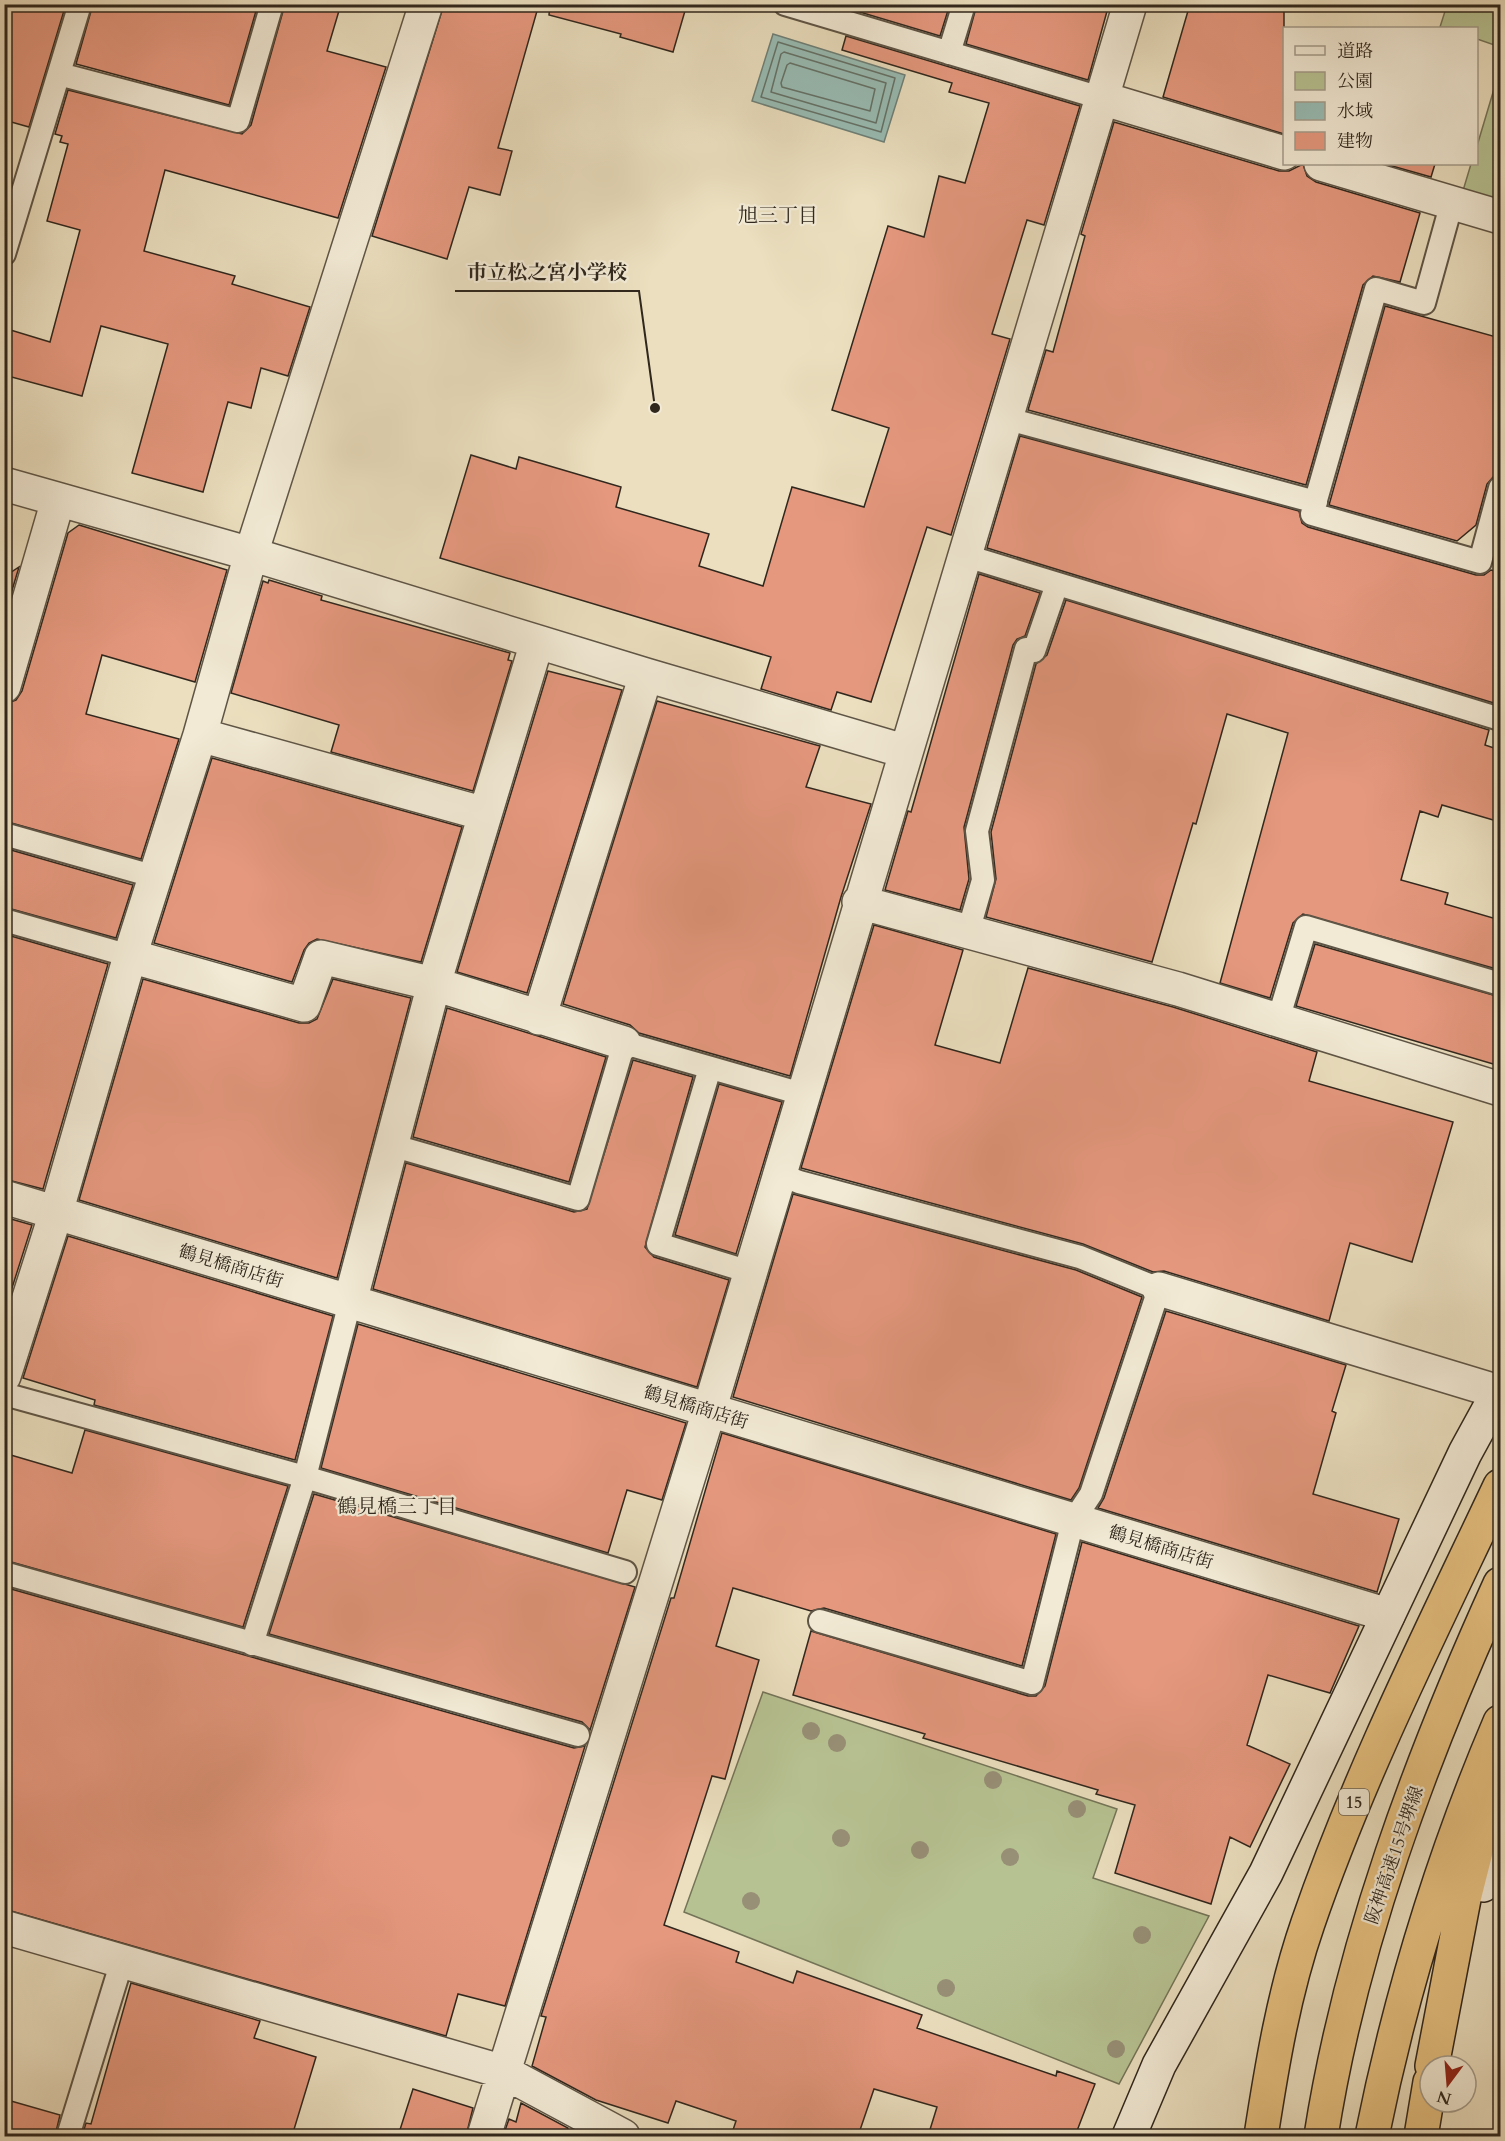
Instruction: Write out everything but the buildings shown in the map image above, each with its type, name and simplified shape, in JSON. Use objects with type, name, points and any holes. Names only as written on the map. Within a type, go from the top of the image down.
[{"type":"highway","name":"15","points":[[1261,2136],[1285,2007],[1307,1925],[1382,1734],[1500,1486]]},
{"type":"highway","name":"阪神高速15号堺線","points":[[1321,2136],[1350,1993],[1383,1878],[1427,1758],[1500,1584]]},
{"type":"highway","points":[[1372,2136],[1401,2005],[1433,1894],[1500,1722]]},
{"type":"highway","points":[[1434,2054],[1464,1899],[1500,1758]]},
{"type":"highway","points":[[1421,2136],[1425,2114]]},
{"type":"street","points":[[4,1376],[56,1213],[130,956],[200,735],[251,554],[426,4]]},
{"type":"street","points":[[484,2136],[709,1411],[904,751],[1130,4]]},
{"type":"street","points":[[1101,98],[1283,153]]},
{"type":"street","points":[[1324,165],[1500,217]]},
{"type":"street","points":[[4,484],[251,554],[904,751]]},
{"type":"street","points":[[4,686],[58,500]]},
{"type":"street","points":[[350,1302],[434,984],[537,642]]},
{"type":"street","points":[[539,1018],[646,675]]},
{"type":"street","points":[[200,735],[485,814]]},
{"type":"street","points":[[859,902],[1178,989],[1500,1089]]},
{"type":"street","points":[[130,956],[304,1005],[321,957],[434,984],[624,1043]]},
{"type":"street","name":"鶴見橋商店街","points":[[4,1197],[1388,1615]]},
{"type":"street","points":[[1129,2136],[1159,2065],[1266,1873],[1466,1453],[1500,1390],[1159,1289]]},
{"type":"street","points":[[1443,2054],[1493,1871],[1500,1827]]},
{"type":"street","points":[[4,1927],[504,2072],[623,2136]]},
{"type":"street","points":[[1429,2136],[1432,2114]]},
{"type":"lane","points":[[4,254],[80,4]]},
{"type":"lane","points":[[59,74],[238,121],[272,4]]},
{"type":"lane","points":[[785,4],[1101,98]]},
{"type":"lane","points":[[949,53],[964,4]]},
{"type":"lane","points":[[1452,202],[1424,303],[1376,289],[1312,514],[1480,562],[1500,488]]},
{"type":"lane","points":[[1004,418],[1316,502]]},
{"type":"lane","points":[[963,555],[1500,719]]},
{"type":"lane","points":[[968,932],[983,880],[976,831],[1026,649],[1034,651],[1057,584]]},
{"type":"lane","points":[[4,834],[156,877]]},
{"type":"lane","points":[[4,920],[130,956]]},
{"type":"lane","points":[[1278,1020],[1306,927],[1500,984]]},
{"type":"lane","points":[[391,1145],[578,1199],[624,1043],[802,1094]]},
{"type":"lane","points":[[710,1068],[658,1245],[750,1272]]},
{"type":"lane","points":[[779,1174],[799,1182],[1080,1257],[1159,1289],[1091,1494],[1073,1521],[1032,1683],[820,1621]]},
{"type":"lane","points":[[252,1644],[305,1477],[350,1302]]},
{"type":"lane","points":[[4,1394],[305,1477],[626,1572]]},
{"type":"lane","points":[[4,1573],[578,1735]]},
{"type":"lane","points":[[68,2136],[122,1961]]},
{"type":"green space","points":[[1447,5],[1500,5],[1500,47],[1478,39],[1478,27],[1440,27]]},
{"type":"green space","points":[[1500,69],[1500,206],[1462,194],[1471,165],[1478,165],[1478,143]]},
{"type":"green space","points":[[763,1692],[1117,1809],[1093,1878],[1209,1916],[1119,2084],[684,1912]]},
{"type":"water","points":[[773,34],[905,75],[884,142],[752,101]]},
{"type":"place","name":"市立松之宮小学校","points":[[655,408]]},
{"type":"district","name":"旭三丁目","points":[[778,215]]},
{"type":"district","name":"鶴見橋三丁目","points":[[397,1506]]}]
